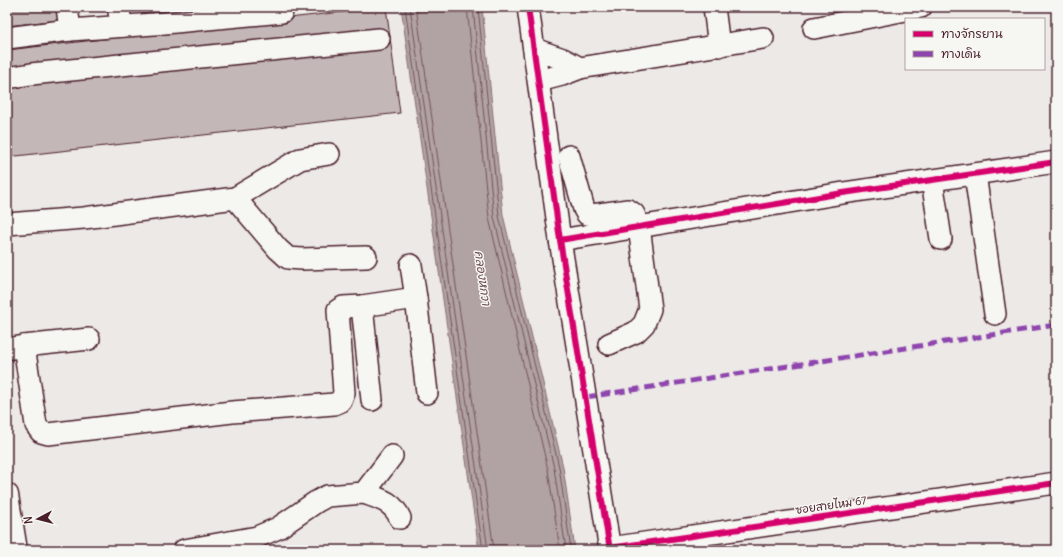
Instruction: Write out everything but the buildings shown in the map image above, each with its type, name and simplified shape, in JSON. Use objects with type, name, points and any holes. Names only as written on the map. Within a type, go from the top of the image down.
[{"type":"main road","points":[[7,495],[16,550]]},
{"type":"street","points":[[67,7],[70,30]]},
{"type":"street","points":[[528,7],[560,240],[610,549]]},
{"type":"street","points":[[714,7],[720,46]]},
{"type":"street","points":[[814,28],[920,7]]},
{"type":"street","points":[[7,38],[70,30],[120,17],[282,12]]},
{"type":"street","points":[[539,81],[562,75],[580,68],[763,38]]},
{"type":"street","points":[[7,78],[31,74],[379,39]]},
{"type":"street","points":[[534,49],[563,59],[580,68]]},
{"type":"street","points":[[7,224],[84,218],[235,198],[300,159],[329,154]]},
{"type":"street","points":[[570,156],[584,209],[587,214],[592,215],[628,210],[634,214],[639,227],[650,309],[644,324],[636,332],[609,344]]},
{"type":"street","points":[[560,240],[827,195],[1056,162]]},
{"type":"street","points":[[975,174],[995,314]]},
{"type":"street","points":[[932,180],[941,239]]},
{"type":"street","points":[[235,198],[278,249],[288,258],[366,257]]},
{"type":"street","points":[[411,266],[427,393]]},
{"type":"street","points":[[89,339],[16,348],[36,425],[41,432],[48,434],[232,412],[334,404],[341,401],[344,393],[338,310],[342,307],[362,306],[416,298]]},
{"type":"street","points":[[362,306],[372,400]]},
{"type":"street","points":[[364,493],[392,456]]},
{"type":"street","name":"ซอยสายไหม 67","points":[[610,549],[1056,483]]},
{"type":"street","points":[[184,550],[257,537],[278,528],[327,496],[364,493],[389,503],[396,510],[400,518]]},
{"type":"water","name":"คลองหกวา","points":[[401,7],[482,7],[503,215],[563,467],[575,550],[479,550]]},
{"type":"marked path","points":[[586,397],[1056,325]]},
{"type":"cycle path","points":[[528,7],[560,240],[610,550]]},
{"type":"cycle path","points":[[560,240],[843,193],[1056,162]]},
{"type":"cycle path","points":[[610,548],[1056,483]]}]
